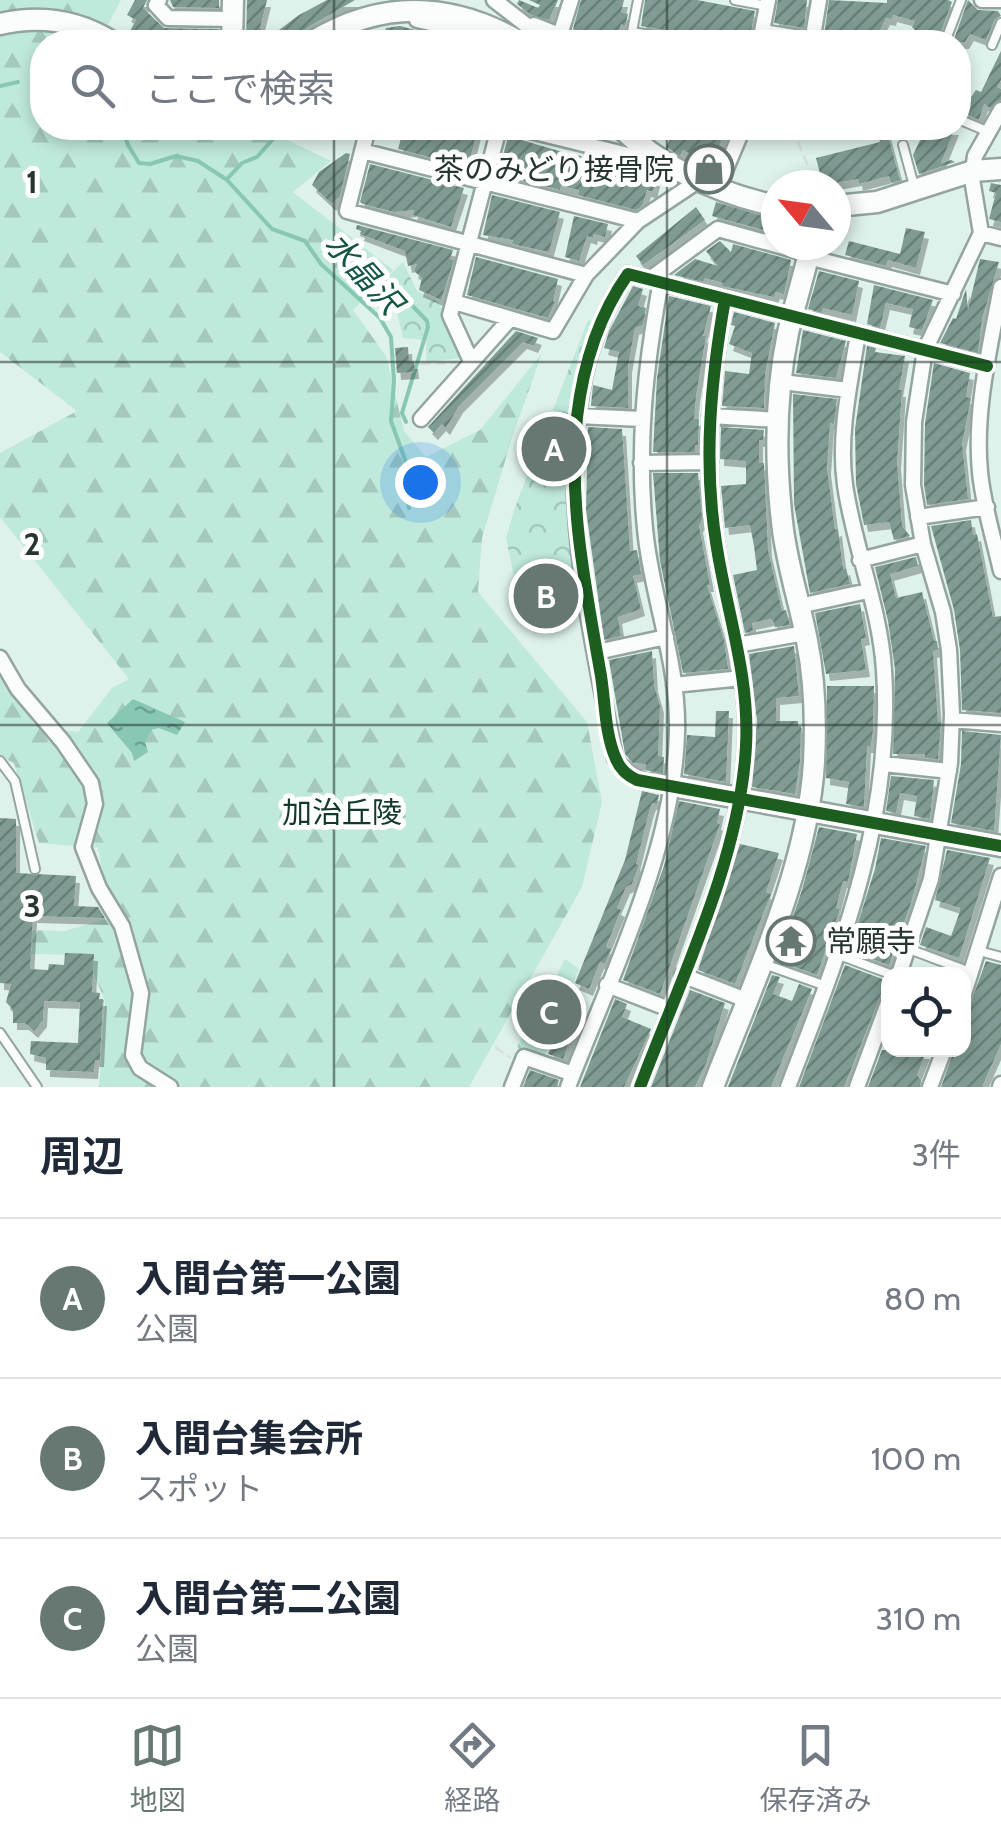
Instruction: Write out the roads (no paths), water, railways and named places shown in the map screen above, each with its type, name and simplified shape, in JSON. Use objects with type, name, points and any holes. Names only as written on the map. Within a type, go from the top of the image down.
[{"type":"street","points":[[159,0],[156,6],[168,18],[232,10]]},
{"type":"street","points":[[494,0],[516,30]]},
{"type":"street","points":[[558,30],[571,0]]},
{"type":"street","points":[[814,30],[819,0]]},
{"type":"street","points":[[982,0],[1001,0]]},
{"type":"street","points":[[328,30],[367,4],[413,1],[436,3],[503,30]]},
{"type":"street","points":[[763,30],[768,3]]},
{"type":"street","points":[[418,20],[457,30]]},
{"type":"street","points":[[0,24],[63,21],[90,30]]},
{"type":"street","points":[[903,967],[927,894],[940,834],[952,720],[949,650],[943,612],[923,544],[912,454],[925,350],[981,233],[973,171],[975,156],[1001,110]]},
{"type":"street","points":[[365,140],[348,211],[586,275]]},
{"type":"street","points":[[471,362],[450,314],[495,140]]},
{"type":"street","points":[[565,140],[628,156],[652,154]]},
{"type":"street","points":[[635,140],[652,154],[708,185],[761,201]]},
{"type":"street","points":[[454,302],[553,330],[586,275],[638,221],[708,185],[736,140]]},
{"type":"street","points":[[362,151],[638,221]]},
{"type":"street","points":[[851,205],[877,202],[973,171],[1001,169]]},
{"type":"street","points":[[512,1087],[524,1057],[571,1080],[654,862],[673,786],[677,732],[674,685],[647,542],[641,463],[656,280],[718,229],[761,240]]},
{"type":"street","points":[[981,233],[1001,238]]},
{"type":"street","points":[[713,1087],[798,856],[807,810],[815,732],[814,696],[782,526],[779,420],[792,317],[808,260]]},
{"type":"street","points":[[837,260],[953,294]]},
{"type":"street","points":[[987,366],[628,274],[611,298],[596,336],[578,416],[575,504],[615,758],[626,775],[1001,846]]},
{"type":"street","points":[[1001,287],[978,446],[980,476],[992,512],[1001,571]]},
{"type":"street","points":[[640,1087],[719,877],[740,799],[746,744],[742,678],[715,538],[710,462],[713,369],[726,299]]},
{"type":"street","points":[[421,418],[510,319]]},
{"type":"street","points":[[788,1087],[856,904],[876,823],[884,764],[884,665],[844,479],[848,390],[858,334]]},
{"type":"street","points":[[782,382],[848,390]]},
{"type":"street","points":[[578,416],[642,419]]},
{"type":"street","points":[[710,416],[779,420]]},
{"type":"street","points":[[641,463],[710,462]]},
{"type":"street","points":[[918,517],[992,512]]},
{"type":"street","points":[[860,560],[923,544]]},
{"type":"street","points":[[799,606],[868,591]]},
{"type":"street","points":[[737,645],[805,633]]},
{"type":"street","points":[[597,652],[666,638]]},
{"type":"street","points":[[0,658],[18,688],[64,742],[91,783],[95,804],[83,847],[94,878],[122,926],[142,993],[132,1055],[140,1068],[170,1087]]},
{"type":"street","points":[[674,685],[742,678]]},
{"type":"street","points":[[952,720],[1001,724]]},
{"type":"street","points":[[884,764],[948,771]]},
{"type":"street","points":[[971,972],[1001,876]]},
{"type":"street","points":[[682,975],[746,1000]]},
{"type":"street","points":[[607,985],[669,1009]]},
{"type":"street","points":[[857,1087],[881,1023]]},
{"type":"street","points":[[930,1087],[941,1057]]},
{"type":"lane","points":[[632,30],[638,0]]},
{"type":"lane","points":[[735,0],[768,3]]},
{"type":"lane","points":[[950,30],[961,0]]},
{"type":"lane","points":[[992,44],[1001,23]]},
{"type":"lane","points":[[971,124],[989,132]]},
{"type":"lane","points":[[903,144],[915,190]]},
{"type":"lane","points":[[562,572],[573,599],[589,608]]},
{"type":"lane","points":[[0,761],[14,781],[35,869]]},
{"type":"lane","points":[[909,949],[958,967]]},
{"type":"lane","points":[[978,951],[1001,957]]},
{"type":"lane","points":[[839,955],[881,971]]},
{"type":"lane","points":[[760,962],[827,986]]},
{"type":"lane","points":[[0,1033],[37,1087]]},
{"type":"water","points":[[133,699],[185,722],[177,735],[159,728],[151,730],[145,742],[148,752],[134,761],[132,753],[107,723]]},
{"type":"waterway","name":"水晶沢","points":[[0,86],[18,82]]},
{"type":"waterway","name":"水晶沢","points":[[126,140],[139,163],[150,164],[176,156],[198,161],[227,180],[272,229],[305,241],[321,264],[380,318],[391,337],[391,421],[408,468],[409,508]]},
{"type":"waterway","points":[[227,179],[272,140]]},
{"type":"waterway","points":[[361,298],[382,274],[427,321],[402,413],[406,422]]},
{"type":"place","name":"茶のみどり接骨院","points":[[709,169]]},
{"type":"place","name":"入間台第一公園","points":[[554,449]]},
{"type":"place","name":"入間台集会所","points":[[546,596]]},
{"type":"place","name":"常願寺","points":[[791,941]]},
{"type":"place","name":"入間台第二公園","points":[[549,1012]]},
{"type":"park label","name":"加治丘陵","points":[[342,812]]}]
